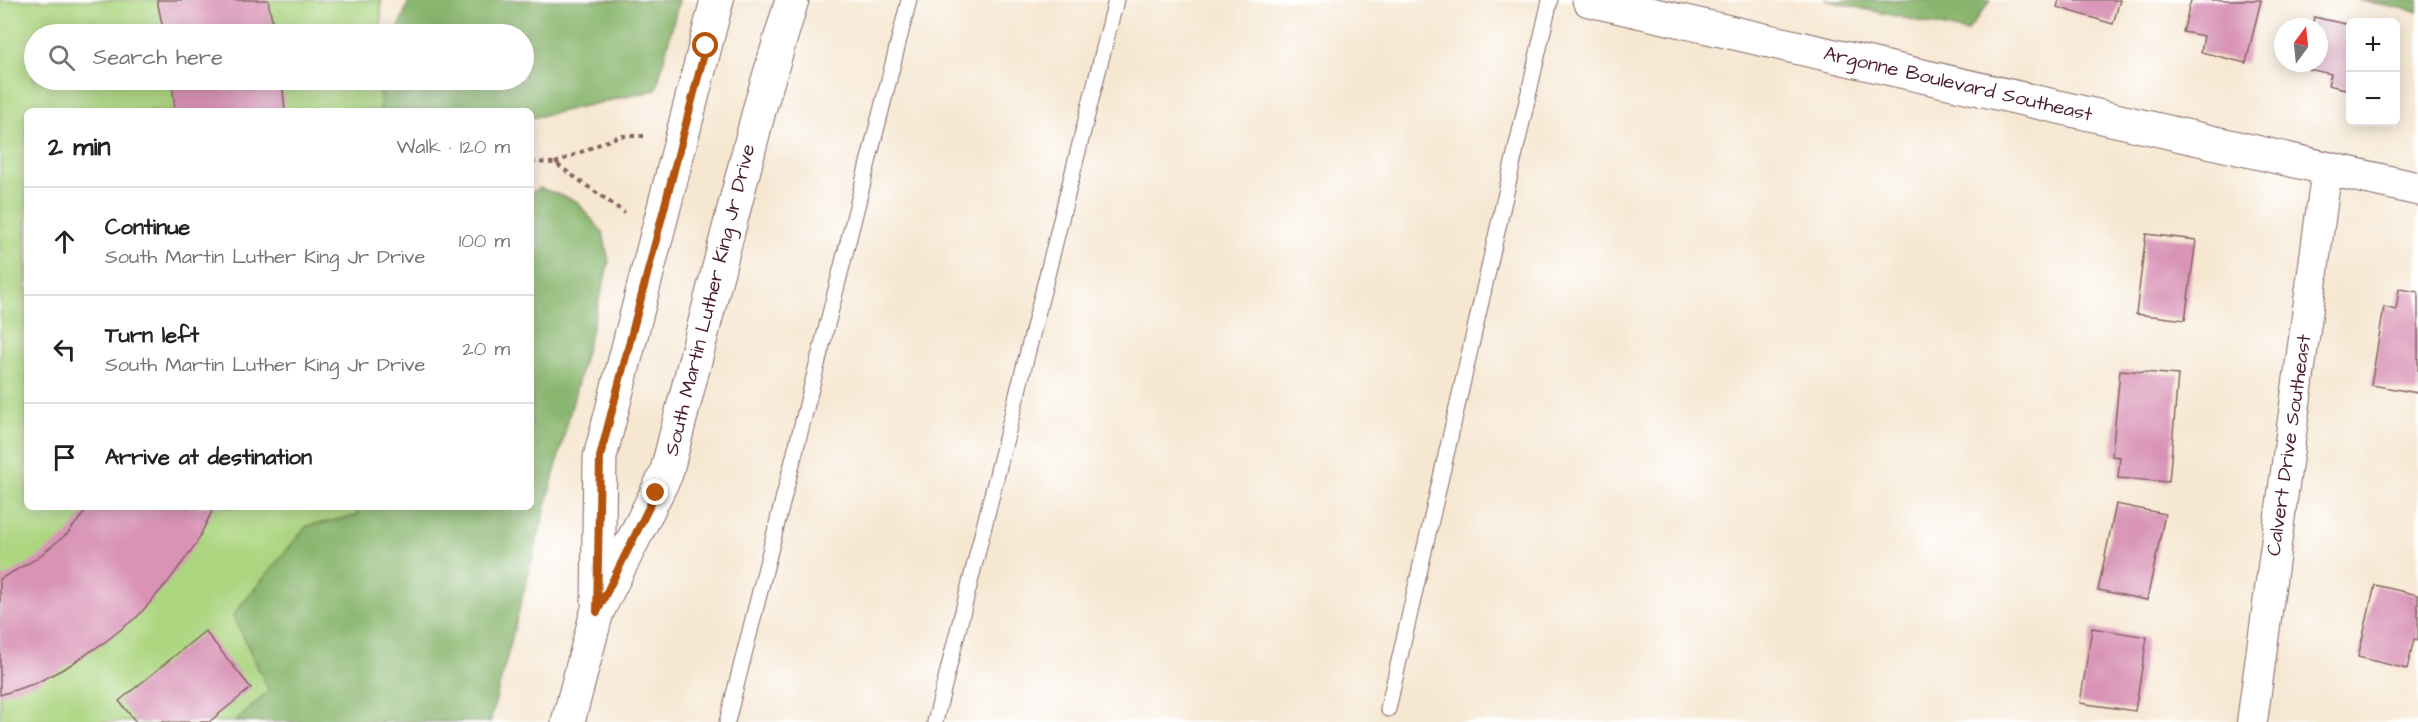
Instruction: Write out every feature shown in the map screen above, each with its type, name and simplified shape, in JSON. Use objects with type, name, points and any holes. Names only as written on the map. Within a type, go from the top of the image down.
[{"type":"main road","points":[[568,722],[597,612],[600,457],[717,0]]},
{"type":"main road","name":"South Martin Luther King Jr Drive","points":[[597,612],[666,474],[760,106],[792,0]]},
{"type":"main road","name":"Argonne Boulevard Southeast","points":[[1589,0],[2418,189]]},
{"type":"street","name":"Calvert Drive Southeast","points":[[2252,722],[2327,168]]},
{"type":"lane","points":[[727,722],[909,0]]},
{"type":"lane","points":[[935,722],[1116,0]]},
{"type":"lane","points":[[1388,709],[1550,0]]},
{"type":"path","points":[[534,162],[555,164],[619,136],[649,137]]},
{"type":"path","points":[[555,164],[630,216]]},
{"type":"green space","points":[[0,0],[381,0],[381,24],[24,24],[24,90],[380,90],[380,108],[24,108],[24,510],[358,510],[356,516],[307,526],[269,691],[235,722],[0,722]]},
{"type":"green space","points":[[409,0],[679,0],[656,90],[534,117],[534,108],[380,108],[381,90],[534,90],[534,24],[401,24]]},
{"type":"green space","points":[[1824,0],[1991,0],[1967,32]]},
{"type":"green space","points":[[2358,0],[2418,0],[2418,11]]},
{"type":"green space","points":[[540,188],[576,201],[603,233],[609,262],[490,722],[235,722],[269,691],[233,615],[307,526],[356,516],[358,510],[534,510],[534,191]]},
{"type":"building","points":[[157,0],[268,0],[273,24],[162,24]]},
{"type":"building","points":[[2059,0],[2120,0],[2113,24],[2057,7]]},
{"type":"building","points":[[2191,0],[2261,0],[2246,63],[2201,52],[2204,36],[2183,32]]},
{"type":"building","points":[[2328,20],[2346,24],[2346,89],[2328,85],[2331,74],[2322,72],[2328,72]]},
{"type":"building","points":[[173,90],[283,90],[285,108],[175,108]]},
{"type":"building","points":[[2146,234],[2196,240],[2185,320],[2136,314]]},
{"type":"building","points":[[2399,289],[2418,292],[2418,393],[2371,385],[2384,307],[2396,310]]},
{"type":"building","points":[[2120,370],[2178,375],[2169,482],[2118,478],[2120,457],[2112,456]]},
{"type":"building","points":[[2116,504],[2165,514],[2147,600],[2098,590]]},
{"type":"building","points":[[87,510],[213,510],[196,544],[168,582],[138,616],[105,642],[67,667],[36,683],[0,695],[0,579],[36,559],[68,533]]},
{"type":"building","points":[[2375,585],[2418,595],[2418,640],[2414,639],[2407,669],[2358,657]]},
{"type":"building","points":[[2092,628],[2147,637],[2135,711],[2080,703]]},
{"type":"building","points":[[205,631],[251,688],[209,722],[136,722],[119,701]]},
{"type":"route","points":[[656,493],[597,612],[600,457],[706,46]]}]
